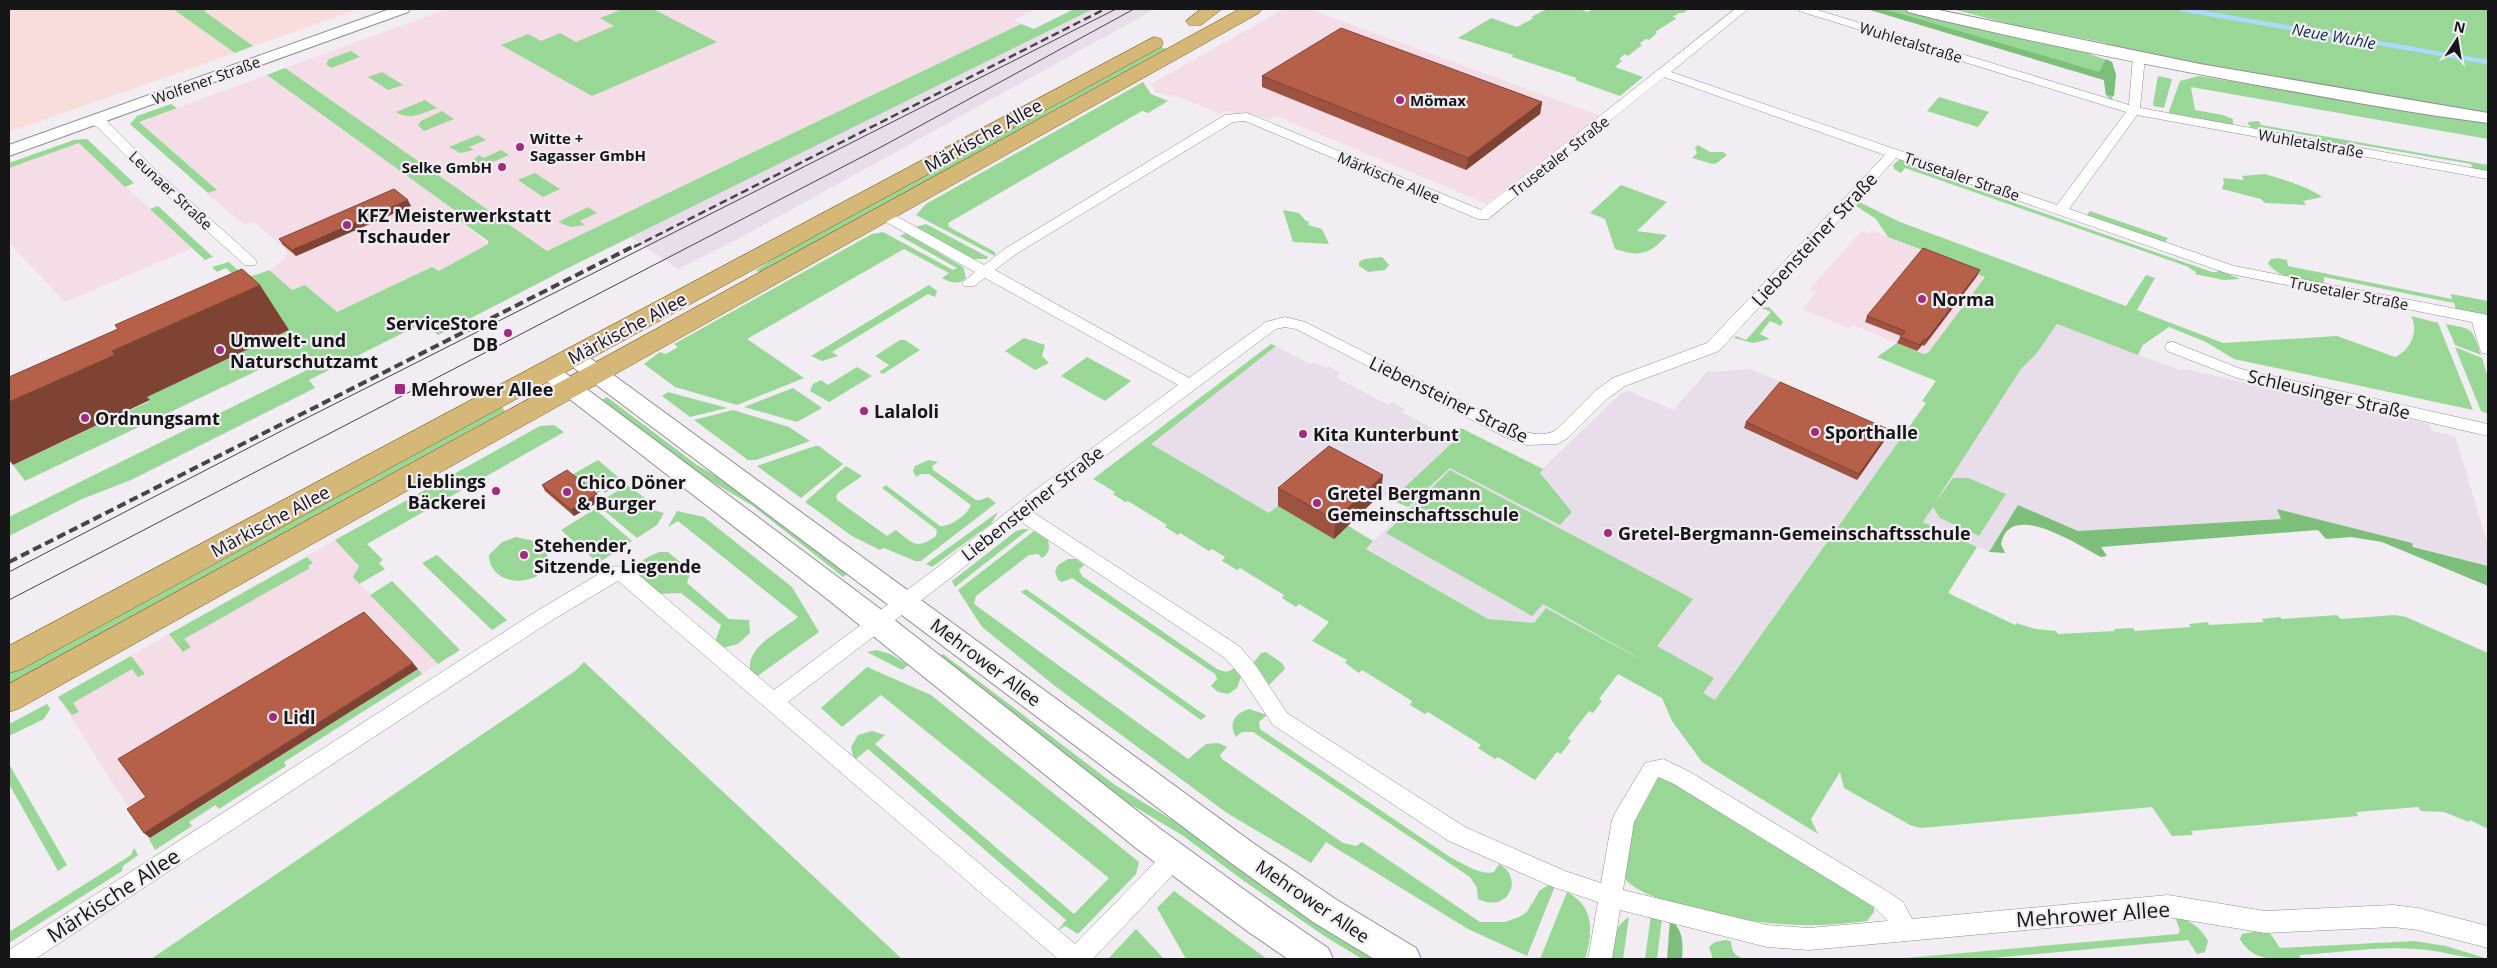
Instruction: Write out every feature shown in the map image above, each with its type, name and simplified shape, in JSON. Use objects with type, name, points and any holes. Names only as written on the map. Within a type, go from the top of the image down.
[{"type":"main road","points":[[1183,27],[1213,9]]},
{"type":"main road","name":"Märkische Allee","points":[[9,699],[510,407],[548,371],[1218,9]]},
{"type":"main road","name":"Märkische Allee","points":[[9,661],[510,407],[570,388],[1254,9]]},
{"type":"main road","name":"Wuhletalstraße","points":[[1914,9],[2138,57],[2488,118]]},
{"type":"main road","name":"Wuhletalstraße","points":[[1942,9],[2010,30]]},
{"type":"main road","name":"Mehrower Allee","points":[[574,357],[1242,853],[1333,917],[1404,959]]},
{"type":"main road","name":"Mehrower Allee","points":[[548,371],[878,622],[1175,858],[1279,935],[1316,959]]},
{"type":"street","name":"Wolfener Straße","points":[[9,151],[403,9]]},
{"type":"street","points":[[1663,73],[1742,9]]},
{"type":"street","name":"Wuhletalstraße","points":[[1803,9],[2133,110],[2488,175]]},
{"type":"street","points":[[2061,210],[2133,110],[2136,103],[2138,57]]},
{"type":"street","name":"Trusetaler Straße","points":[[1483,216],[1663,73],[2231,270],[2484,319]]},
{"type":"street","name":"Märkische Allee","points":[[969,283],[1011,251],[1230,118],[1246,117],[1483,216]]},
{"type":"street","name":"Leunaer Straße","points":[[92,121],[102,124],[156,178],[250,262]]},
{"type":"street","name":"Liebensteiner Straße","points":[[878,622],[1188,384],[1263,329],[1278,322],[1289,322],[1303,327],[1526,440],[1551,440],[1562,434],[1601,395],[1619,382],[1713,347],[1895,152]]},
{"type":"street","points":[[882,214],[1188,384]]},
{"type":"street","points":[[2484,319],[2488,349]]},
{"type":"street","name":"Schleusinger Straße","points":[[2173,347],[2237,373],[2488,430]]},
{"type":"street","name":"Mehrower Allee","points":[[1019,512],[1232,652],[1247,669],[1280,718],[1457,834],[1562,880],[1612,897],[1767,936],[1809,939],[2168,906],[2265,922],[2393,916],[2418,919],[2488,937]]},
{"type":"street","name":"Märkische Allee","points":[[15,959],[547,614],[616,573],[627,576],[772,702]]},
{"type":"street","points":[[878,622],[772,702],[1076,959],[1175,858]]},
{"type":"street","points":[[1600,959],[1612,897],[1623,820],[1652,769],[1663,768],[1882,900],[1895,910],[1905,929]]},
{"type":"shaded area","points":[[9,9],[173,9],[235,53],[9,132]]},
{"type":"shaded area","points":[[210,9],[359,9],[253,46],[204,11]]},
{"type":"shaded area","points":[[447,9],[1037,9],[1013,20],[1021,24],[547,251],[285,68]]},
{"type":"shaded area","points":[[1093,9],[1155,9],[738,239],[678,269],[631,237]]},
{"type":"shaded area","points":[[1284,9],[1309,9],[1601,116],[1487,204],[1276,116],[1269,120],[1256,115],[1234,114],[1227,111],[1220,114],[1174,95],[1169,97],[1155,92],[1151,84]]},
{"type":"shaded area","points":[[267,75],[461,214],[455,217],[489,244],[439,271],[432,268],[336,312],[305,285],[292,290],[269,270],[282,261],[287,255],[287,250],[254,222],[245,225],[207,194],[216,189],[139,122]]},
{"type":"shaded area","points":[[79,143],[192,248],[65,302],[9,243],[9,168]]},
{"type":"shaded area","points":[[1871,230],[1985,277],[1928,353],[1923,354],[1853,325],[1849,328],[1802,309],[1816,292],[1810,289],[1861,231],[1868,234]]},
{"type":"shaded area","name":"Gretel-Bergmann-Gemeinschaftsschule","points":[[2057,324],[2179,370],[2185,369],[2429,424],[2432,431],[2455,436],[2488,545],[2488,566],[2278,510],[2281,519],[2078,531],[2018,505],[1989,552],[1923,522],[2021,369],[2036,354]]},
{"type":"shaded area","name":"Kita Kunterbunt","points":[[1276,346],[1310,364],[1314,362],[1326,368],[1328,366],[1341,373],[1336,377],[1388,405],[1392,402],[1405,409],[1402,412],[1455,440],[1391,500],[1328,464],[1269,513],[1150,444]]},
{"type":"shaded area","name":"Gretel-Bergmann-Gemeinschaftsschule","points":[[1751,369],[1903,436],[1715,700],[1547,608],[1534,623],[1488,619],[1366,548],[1450,468],[1571,512],[1539,472],[1621,393],[1629,391],[1673,410],[1707,372]]},
{"type":"shaded area","points":[[335,540],[359,566],[353,577],[438,664],[153,846],[58,697]]},
{"type":"green space","points":[[173,9],[210,9],[204,11],[253,46],[235,53]]},
{"type":"green space","points":[[615,9],[653,9],[717,42],[592,96],[501,45],[528,34],[541,41],[560,33],[576,42],[614,26],[600,18],[618,11]]},
{"type":"green space","points":[[1074,9],[1093,9],[570,267],[438,335],[423,323],[309,380],[315,388],[131,480],[82,499],[9,536],[9,517],[307,370],[290,355],[25,481],[13,465],[150,401],[143,393],[162,384],[166,388],[289,330],[275,313],[226,268],[217,272],[212,267],[229,262],[243,274],[251,276],[269,270],[292,290],[305,285],[337,312],[432,267],[439,271],[488,244],[488,241],[455,217],[460,214],[267,75],[285,68],[547,251],[1021,24],[1034,29]]},
{"type":"green space","points":[[1547,9],[1579,9],[1588,12],[1592,9],[1689,9],[1673,17],[1677,18],[1655,32],[1657,33],[1649,40],[1646,39],[1640,43],[1642,45],[1628,56],[1625,54],[1619,59],[1622,61],[1615,67],[1643,77],[1620,96],[1575,80],[1577,78],[1512,57],[1513,55],[1458,38],[1491,18],[1517,27]]},
{"type":"green space","points":[[1867,9],[1900,9],[2090,52],[2090,54],[2112,62],[2116,75],[2112,101],[2106,95],[2104,80]]},
{"type":"green space","points":[[1867,9],[1883,9],[1898,13],[2099,72],[2106,59],[2112,62],[2116,75],[2114,96],[2106,95],[2104,80]]},
{"type":"green space","points":[[1952,9],[2488,9],[2488,113],[2222,68],[2046,31],[2045,33]]},
{"type":"green space","points":[[1159,46],[1166,49],[761,272],[755,271],[803,240]]},
{"type":"green space","points":[[351,51],[360,57],[331,68],[326,64],[329,59]]},
{"type":"green space","points":[[382,72],[403,85],[388,90],[368,77]]},
{"type":"green space","points":[[2158,76],[2172,79],[2164,108],[2154,106],[2153,104]]},
{"type":"green space","points":[[2199,76],[2488,123],[2488,139],[2191,87],[2195,110],[2223,115],[2233,119],[2233,124],[2225,125],[2168,114],[2180,81]]},
{"type":"green space","points":[[1143,82],[1151,94],[1168,101],[1148,113],[1142,111],[948,223],[949,227],[995,252],[995,256],[916,215],[926,204]]},
{"type":"green space","points":[[1939,97],[1989,112],[1978,127],[1927,111]]},
{"type":"green space","points":[[425,100],[437,108],[411,116],[401,115],[396,112]]},
{"type":"green space","points":[[171,104],[177,108],[139,122],[217,190],[208,193],[130,124],[137,116]]},
{"type":"green space","points":[[442,111],[454,119],[424,131],[418,125],[421,121]]},
{"type":"green space","points":[[2259,121],[2261,125],[2488,165],[2488,171],[2473,169],[2471,164],[2350,143],[2351,147],[2322,142],[2321,138],[2261,127],[2261,131],[2252,128],[2248,124],[2248,122]]},
{"type":"green space","points":[[478,135],[486,140],[469,147],[474,150],[460,153],[449,147]]},
{"type":"green space","points":[[87,139],[134,183],[125,187],[79,143],[9,168],[9,163],[74,140]]},
{"type":"green space","points":[[1698,145],[1710,152],[1723,152],[1727,155],[1713,164],[1692,158],[1697,153],[1695,148]]},
{"type":"green space","points":[[501,150],[509,155],[479,168],[472,161],[479,155],[484,158]]},
{"type":"green space","points":[[1900,159],[1918,169],[2212,272],[2219,270],[2240,279],[2224,280],[2195,274],[2196,272],[2186,266],[1905,168],[1901,173],[1894,169],[1893,165]]},
{"type":"green space","points":[[535,173],[560,189],[543,197],[518,180]]},
{"type":"green space","points":[[2265,174],[2303,187],[2322,197],[2303,201],[2306,205],[2265,203],[2261,199],[2222,189],[2223,178],[2244,180],[2242,176]]},
{"type":"green space","points":[[1621,185],[1667,202],[1637,231],[1667,235],[1655,247],[1644,252],[1631,253],[1615,249],[1605,219],[1590,213]]},
{"type":"green space","points":[[1859,202],[1900,222],[2126,306],[2146,275],[2155,278],[2137,310],[2223,343],[2337,336],[2395,357],[2405,350],[2412,340],[2414,328],[2411,316],[2438,323],[2473,410],[2234,359],[2206,342],[2169,327],[2143,345],[2138,355],[2057,324],[2036,354],[2021,369],[1934,504],[1953,478],[1968,478],[2006,494],[1979,536],[1940,518],[1933,507],[1923,522],[1977,547],[1948,593],[2015,625],[2016,623],[2036,629],[2056,631],[2058,634],[2115,631],[2114,629],[2133,628],[2135,631],[2191,627],[2189,624],[2208,622],[2209,625],[2264,622],[2262,619],[2280,617],[2282,619],[2337,615],[2341,619],[2395,615],[2406,617],[2488,653],[2488,829],[2470,820],[2469,822],[2444,812],[2421,811],[2418,807],[2356,812],[2358,816],[2191,831],[2193,835],[2172,836],[2152,807],[1921,828],[1910,825],[1844,788],[1840,772],[1811,819],[1818,834],[1702,762],[1672,721],[1662,698],[1618,674],[1599,699],[1602,701],[1593,713],[1589,711],[1568,738],[1571,741],[1561,754],[1557,752],[1535,780],[1498,757],[1495,759],[1478,748],[1481,745],[1428,712],[1425,714],[1410,705],[1412,701],[1362,670],[1359,673],[1345,663],[1347,660],[1312,641],[1329,622],[1299,604],[1296,607],[1282,598],[1284,595],[1240,568],[1237,570],[1222,561],[1225,557],[1212,549],[1209,551],[1180,533],[1178,535],[1165,527],[1167,525],[1128,501],[1125,502],[1113,494],[1115,492],[1093,479],[1271,344],[1276,346],[1151,444],[1269,513],[1278,506],[1334,538],[1347,525],[1373,541],[1366,549],[1488,619],[1534,623],[1546,608],[1651,665],[1543,604],[1532,616],[1386,533],[1450,470],[1693,599],[1657,646],[1714,678],[1703,693],[1715,700],[1926,403],[1922,401],[1936,381],[1877,357],[1897,343],[1923,354],[1928,353],[1985,277],[1937,259],[1938,256],[1888,237],[1876,219],[1856,206]]},
{"type":"green space","points":[[158,206],[213,257],[205,260],[150,209]]},
{"type":"green space","points":[[588,207],[597,213],[580,221],[585,225],[571,227],[558,222]]},
{"type":"green space","points":[[1283,210],[1299,213],[1309,222],[1308,225],[1322,229],[1329,244],[1293,242]]},
{"type":"green space","points":[[2090,211],[2168,238],[2165,242],[2087,215]]},
{"type":"green space","points":[[926,224],[988,257],[987,259],[974,259],[916,227]]},
{"type":"green space","points":[[883,232],[953,270],[957,268],[900,236],[906,233],[963,267],[966,278],[957,283],[942,278],[949,273],[904,249],[747,339],[804,378],[737,405],[675,387],[644,364],[660,352],[666,354],[678,347],[674,344],[872,234]]},
{"type":"green space","points":[[1382,257],[1389,265],[1385,270],[1368,272],[1359,266],[1359,262],[1364,259]]},
{"type":"green space","points":[[2271,259],[2287,260],[2288,266],[2452,299],[2451,294],[2488,301],[2488,316],[2456,309],[2454,303],[2324,277],[2324,283],[2286,276],[2273,269],[2268,263]]},
{"type":"green space","points":[[929,285],[937,291],[935,297],[928,294],[832,352],[838,356],[822,361],[811,356]]},
{"type":"green space","points":[[1769,307],[1783,322],[1781,326],[1770,321],[1760,334],[1770,339],[1753,343],[1734,338],[1736,336],[1746,340],[1771,312],[1761,308]]},
{"type":"green space","points":[[2446,324],[2471,331],[2476,339],[2481,355],[2455,345]]},
{"type":"green space","points":[[1024,338],[1045,345],[1042,356],[1049,363],[1035,370],[1005,351]]},
{"type":"green space","points":[[900,340],[905,340],[920,350],[883,374],[879,372],[889,365],[875,356]]},
{"type":"green space","points":[[2455,347],[2482,358],[2488,378],[2488,414],[2481,411]]},
{"type":"green space","points":[[1087,357],[1131,381],[1105,401],[1061,376]]},
{"type":"green space","points":[[857,367],[872,376],[829,402],[810,391],[813,384],[821,380],[828,385]]},
{"type":"green space","points":[[793,388],[822,408],[797,422],[744,407]]},
{"type":"green space","points":[[668,392],[727,408],[690,417],[662,396]]},
{"type":"green space","points":[[607,397],[697,465],[742,491],[850,572],[843,577],[753,506],[694,471],[600,401]]},
{"type":"green space","points":[[496,406],[502,407],[505,411],[9,684],[9,672]]},
{"type":"green space","points":[[733,410],[789,427],[810,441],[756,460],[748,460],[694,420]]},
{"type":"green space","points":[[554,425],[564,432],[367,544],[383,560],[379,563],[385,569],[359,584],[353,577],[359,566],[335,540],[540,426]]},
{"type":"green space","points":[[1461,428],[1543,469],[1540,473],[1572,512],[1560,525],[1450,468],[1408,507],[1391,500],[1455,440],[1451,437]]},
{"type":"green space","points":[[819,446],[843,464],[801,498],[757,466]]},
{"type":"green space","points":[[598,460],[624,482],[605,493],[602,490],[594,496],[570,476]]},
{"type":"green space","points":[[929,460],[938,462],[932,466],[933,470],[976,500],[988,497],[996,503],[921,561],[915,561],[884,548],[880,550],[852,536],[805,502],[846,466],[862,476],[839,492],[836,496],[837,500],[887,536],[896,530],[915,544],[924,543],[936,536],[937,530],[882,488],[886,485],[940,526],[954,522],[971,505],[929,474],[921,474],[916,477],[913,471],[915,466]]},
{"type":"green space","points":[[627,485],[645,498],[640,502],[649,509],[664,513],[657,525],[637,538],[600,507],[607,502],[604,499]]},
{"type":"green space","points":[[2018,505],[2078,531],[2281,519],[2277,509],[2412,543],[2413,547],[2488,566],[2488,586],[2382,542],[2351,537],[2326,539],[2318,530],[2101,547],[2107,556],[2101,557],[2046,529],[2031,525],[2017,525],[2007,531],[2001,544],[2005,553],[1989,552]]},
{"type":"green space","points":[[595,509],[632,541],[598,563],[561,530]]},
{"type":"green space","points":[[677,511],[704,517],[792,587],[819,632],[756,677],[751,673],[750,664],[758,648],[798,617],[678,521],[668,527]]},
{"type":"green space","points":[[998,512],[991,524],[932,567],[926,564]]},
{"type":"green space","points":[[1029,529],[955,587],[952,581],[1016,531]]},
{"type":"green space","points":[[1034,531],[1048,540],[1048,552],[1042,558],[1038,554],[1029,555],[976,596],[974,604],[1188,759],[1206,744],[1218,743],[1227,747],[1220,755],[1222,759],[1343,843],[1356,846],[1362,842],[1480,922],[1505,922],[1519,917],[1527,912],[1540,890],[1549,885],[1555,886],[1527,956],[1468,929],[1326,842],[1311,863],[1227,813],[1055,686],[982,627],[958,590]]},
{"type":"green space","points":[[516,537],[534,541],[547,553],[548,567],[541,574],[522,581],[512,580],[496,572],[491,565],[489,555],[502,542]]},
{"type":"green space","points":[[659,552],[668,552],[691,571],[687,583],[729,619],[749,620],[750,633],[738,644],[723,648],[715,642],[721,625],[681,593],[659,594],[645,582],[638,572],[639,567],[648,557]]},
{"type":"green space","points":[[437,555],[507,620],[492,630],[422,563]]},
{"type":"green space","points":[[307,557],[313,563],[308,566],[310,568],[184,639],[191,647],[183,652],[169,634]]},
{"type":"green space","points":[[1068,559],[1076,559],[1084,565],[1079,570],[1082,576],[1217,669],[1230,671],[1234,668],[1241,677],[1237,688],[1228,694],[1218,692],[1211,686],[1217,679],[1215,674],[1072,578],[1062,582],[1058,580],[1055,571],[1058,565]]},
{"type":"green space","points":[[392,581],[460,650],[438,664],[370,595]]},
{"type":"green space","points":[[1026,589],[1206,716],[1201,720],[1021,592]]},
{"type":"green space","points":[[877,650],[890,654],[908,665],[902,670],[867,652]]},
{"type":"green space","points":[[1266,652],[1283,664],[1285,669],[1269,685],[1254,662],[1261,653]]},
{"type":"green space","points":[[943,654],[1115,785],[1195,834],[1323,924],[1378,959],[1362,959],[1326,937],[1244,881],[1182,835],[1113,794],[937,659]]},
{"type":"green space","points":[[131,656],[145,674],[138,677],[132,669],[73,703],[79,712],[72,715],[58,697]]},
{"type":"green space","points":[[584,662],[902,959],[151,959],[527,704],[575,671]]},
{"type":"green space","points":[[867,667],[931,695],[1139,862],[1136,874],[1078,934],[1065,926],[1057,931],[1066,920],[868,749],[856,759],[853,756],[851,747],[858,735],[872,731],[885,735],[875,744],[1074,914],[1109,878],[881,695],[842,727],[821,708]]},
{"type":"green space","points":[[418,669],[422,674],[284,762],[286,766],[219,809],[215,805],[189,822],[192,826],[155,850],[149,839]]},
{"type":"green space","points":[[47,704],[50,709],[44,719],[9,736],[9,724]]},
{"type":"green space","points":[[1249,709],[1267,715],[1259,722],[1260,729],[1450,857],[1472,868],[1489,873],[1494,872],[1499,864],[1507,870],[1511,877],[1512,885],[1510,892],[1498,902],[1478,899],[1477,888],[1470,877],[1253,732],[1242,732],[1236,737],[1233,727],[1234,719],[1240,713]]},
{"type":"green space","points":[[9,764],[67,865],[58,871],[9,784]]},
{"type":"green space","points":[[1658,777],[1667,778],[1874,907],[1874,912],[1867,921],[1843,924],[1775,924],[1708,912],[1659,898],[1636,888],[1623,877],[1624,838]]},
{"type":"green space","points":[[134,848],[138,855],[123,866],[122,871],[9,943],[9,932],[131,855]]},
{"type":"green space","points":[[1174,891],[1267,959],[1186,959],[1157,908]]},
{"type":"green space","points":[[1567,892],[1583,905],[1590,921],[1590,939],[1585,959],[1540,959]]},
{"type":"green space","points":[[1651,915],[1662,918],[1657,959],[1645,959]]},
{"type":"green space","points":[[1629,917],[1623,959],[1610,959],[1616,930]]},
{"type":"green space","points":[[2175,917],[2190,922],[2202,932],[2208,941],[2205,952],[2197,954],[2188,940],[1982,959],[1894,959],[2178,934],[2180,930]]},
{"type":"green space","points":[[1670,920],[1675,924],[1680,933],[1682,959],[1667,959]]},
{"type":"green space","points":[[1136,929],[1164,959],[1108,959]]},
{"type":"green space","points":[[2258,931],[2270,933],[2280,948],[2414,941],[2446,946],[2488,959],[2401,948],[2299,955],[2301,959],[2266,958],[2245,947],[2240,939],[2242,934]]},
{"type":"green space","points":[[1731,941],[1735,954],[1748,959],[1713,959],[1709,947],[1715,942]]},
{"type":"building","name":"Mömax","points":[[1341,28],[1542,102],[1468,158],[1262,76]]},
{"type":"building","points":[[394,189],[408,200],[292,250],[279,239]]},
{"type":"building","name":"Norma","points":[[1923,248],[1980,270],[1927,339],[1924,339],[1920,345],[1900,337],[1905,331],[1867,316]]},
{"type":"building","points":[[242,269],[260,285],[112,351],[115,355],[9,402],[9,377],[118,329],[115,325]]},
{"type":"building","name":"Sporthalle","points":[[1780,382],[1890,430],[1859,474],[1746,422]]},
{"type":"building","points":[[1329,446],[1383,475],[1335,520],[1278,488]]},
{"type":"building","points":[[567,470],[597,494],[571,510],[542,485]]},
{"type":"building","name":"Lidl","points":[[364,612],[413,663],[144,833],[127,809],[146,797],[118,759]]},
{"type":"waterway","name":"Neue Wuhle","points":[[2181,9],[2488,62]]},
{"type":"tram line","points":[[9,572],[287,428],[1116,9]]},
{"type":"tram line","points":[[9,600],[883,146],[1134,9]]},
{"type":"railway","points":[[634,247],[1105,9]]},
{"type":"railway","points":[[9,562],[636,245]]},
{"type":"place","name":"Mömax","points":[[1400,100]]},
{"type":"place","name":"Witte + Sagasser GmbH","points":[[520,147]]},
{"type":"place","name":"Selke GmbH","points":[[502,167]]},
{"type":"place","name":"KFZ Meisterwerkstatt Tschauder","points":[[347,225]]},
{"type":"place","name":"Norma","points":[[1922,299]]},
{"type":"place","name":"ServiceStore DB","points":[[508,333]]},
{"type":"place","name":"Umwelt- und Naturschutzamt","points":[[220,350]]},
{"type":"place","name":"Mehrower Allee","points":[[400,389]]},
{"type":"place","name":"Lalaloli","points":[[864,411]]},
{"type":"place","name":"Ordnungsamt","points":[[85,418]]},
{"type":"place","name":"Sporthalle","points":[[1815,432]]},
{"type":"place","name":"Kita Kunterbunt","points":[[1303,434]]},
{"type":"place","name":"Lieblings Bäckerei","points":[[496,491]]},
{"type":"place","name":"Chico Döner & Burger","points":[[567,492]]},
{"type":"place","name":"Gretel Bergmann Gemeinschaftsschule","points":[[1317,503]]},
{"type":"place","name":"Gretel-Bergmann-Gemeinschaftsschule","points":[[1608,533]]},
{"type":"place","name":"Stehender, Sitzende, Liegende","points":[[524,555]]},
{"type":"place","name":"Lidl","points":[[273,717]]}]
